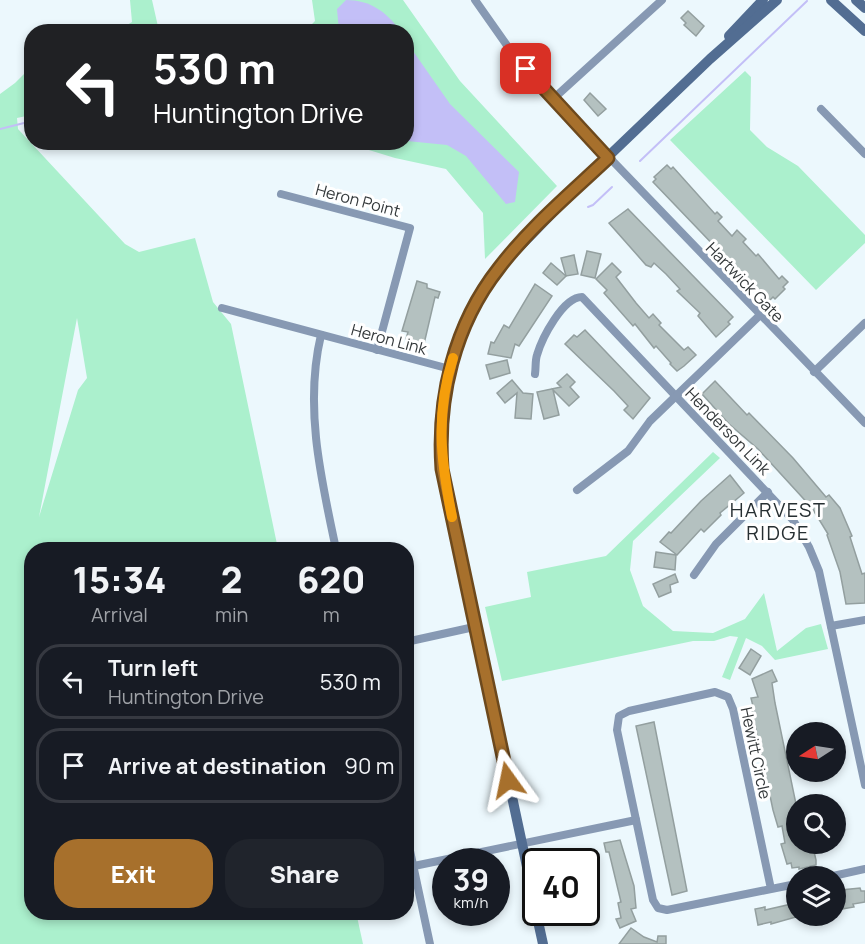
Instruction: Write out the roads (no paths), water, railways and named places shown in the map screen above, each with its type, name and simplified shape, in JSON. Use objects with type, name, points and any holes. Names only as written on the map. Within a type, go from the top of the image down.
[{"type":"street","points":[[553,99],[662,0]]},
{"type":"street","points":[[710,59],[763,0]]},
{"type":"street","points":[[523,848],[442,469],[440,419],[450,369],[471,311],[499,268],[530,233],[710,59],[777,0]]},
{"type":"street","points":[[831,0],[865,31]]},
{"type":"street","points":[[856,0],[865,8]]},
{"type":"street","name":"Hartwick Gate","points":[[478,1],[513,54],[553,99],[759,316],[865,423]]},
{"type":"street","points":[[821,109],[865,154]]},
{"type":"street","name":"Heron Point","points":[[281,194],[410,228],[377,350]]},
{"type":"street","name":"Henderson Link","points":[[535,374],[537,356],[549,329],[568,302],[574,297],[582,297],[793,520],[809,547],[819,571],[865,785]]},
{"type":"street","name":"Heron Link","points":[[222,308],[450,369]]},
{"type":"street","points":[[577,490],[623,455],[650,421],[759,316]]},
{"type":"street","points":[[814,372],[865,323]]},
{"type":"street","points":[[321,335],[317,352],[314,412],[317,459],[335,542]]},
{"type":"street","points":[[694,575],[716,544],[768,492]]},
{"type":"street","points":[[831,626],[865,620]]},
{"type":"street","points":[[414,640],[474,627]]},
{"type":"street","name":"Hewitt Circle","points":[[771,890],[731,701],[722,693],[715,692],[629,711],[619,716],[617,730],[653,900],[662,910],[771,890],[786,886]]},
{"type":"street","points":[[430,944],[414,866],[636,820]]},
{"type":"street","points":[[846,873],[865,869]]},
{"type":"street","points":[[539,926],[543,944]]},
{"type":"waterway","points":[[640,161],[807,1]]},
{"type":"waterway","points":[[0,129],[24,123]]},
{"type":"waterway","points":[[588,207],[612,187]]},
{"type":"district","name":"HARVEST RIDGE","points":[[778,520]]}]
